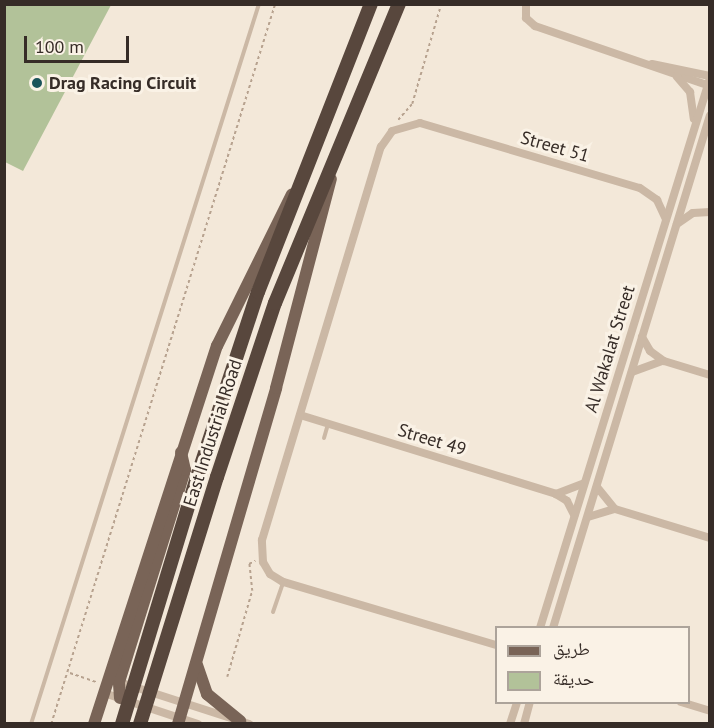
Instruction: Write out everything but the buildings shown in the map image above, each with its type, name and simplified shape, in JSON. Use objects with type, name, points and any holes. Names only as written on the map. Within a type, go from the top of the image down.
[{"type":"highway","name":"East Industrial Road","points":[[122,723],[199,471],[258,292],[372,4]]},
{"type":"highway","name":"East Industrial Road","points":[[140,723],[217,477],[275,303],[399,4]]},
{"type":"main road","name":"East Industrial Road","points":[[179,721],[276,388],[336,158]]},
{"type":"main road","name":"East Industrial Road","points":[[109,684],[185,471],[180,451],[217,346],[277,219],[303,175]]},
{"type":"main road","points":[[197,662],[207,694],[245,722]]},
{"type":"main road","points":[[109,684],[120,698]]},
{"type":"main road","points":[[94,723],[109,684]]},
{"type":"street","points":[[526,4],[526,18],[535,26],[673,74],[709,82]]},
{"type":"street","points":[[648,64],[678,67],[709,82]]},
{"type":"street","points":[[673,74],[690,92],[694,130]]},
{"type":"street","name":"Al Wakalat Street","points":[[540,626],[709,82]]},
{"type":"street","name":"Al Wakalat Street","points":[[553,626],[710,115]]},
{"type":"street","name":"Street 51","points":[[392,131],[420,123],[639,188],[657,200],[666,219]]},
{"type":"street","points":[[703,136],[710,126]]},
{"type":"street","points":[[392,131],[381,147],[262,540],[262,558],[270,574],[286,583],[495,645]]},
{"type":"street","points":[[676,225],[693,213],[710,212]]},
{"type":"street","points":[[642,337],[650,351],[664,361],[710,375]]},
{"type":"street","points":[[631,373],[646,364],[664,361]]},
{"type":"street","name":"Street 49","points":[[300,415],[556,494]]},
{"type":"street","points":[[556,494],[584,483]]},
{"type":"street","points":[[597,487],[615,509],[710,538]]},
{"type":"street","points":[[556,494],[567,501],[574,514]]},
{"type":"street","points":[[588,518],[615,509]]},
{"type":"street","points":[[109,684],[184,703],[245,722]]},
{"type":"street","points":[[120,698],[179,721],[198,723]]},
{"type":"street","points":[[510,723],[516,704]]},
{"type":"street","points":[[524,723],[529,704]]},
{"type":"street","points":[[687,704],[710,711]]},
{"type":"lane","points":[[31,723],[259,4]]},
{"type":"lane","points":[[324,438],[328,424]]},
{"type":"lane","points":[[273,612],[286,583]]},
{"type":"path","points":[[51,723],[69,673],[275,4]]},
{"type":"path","points":[[392,131],[412,104],[441,4]]},
{"type":"path","points":[[227,677],[252,591],[249,564],[262,558]]},
{"type":"path","points":[[69,673],[109,684]]},
{"type":"green space","name":"Drag Racing Circuit","points":[[4,5],[111,5],[23,171],[5,162]]},
{"type":"place","name":"Drag Racing Circuit","points":[[37,83]]}]
